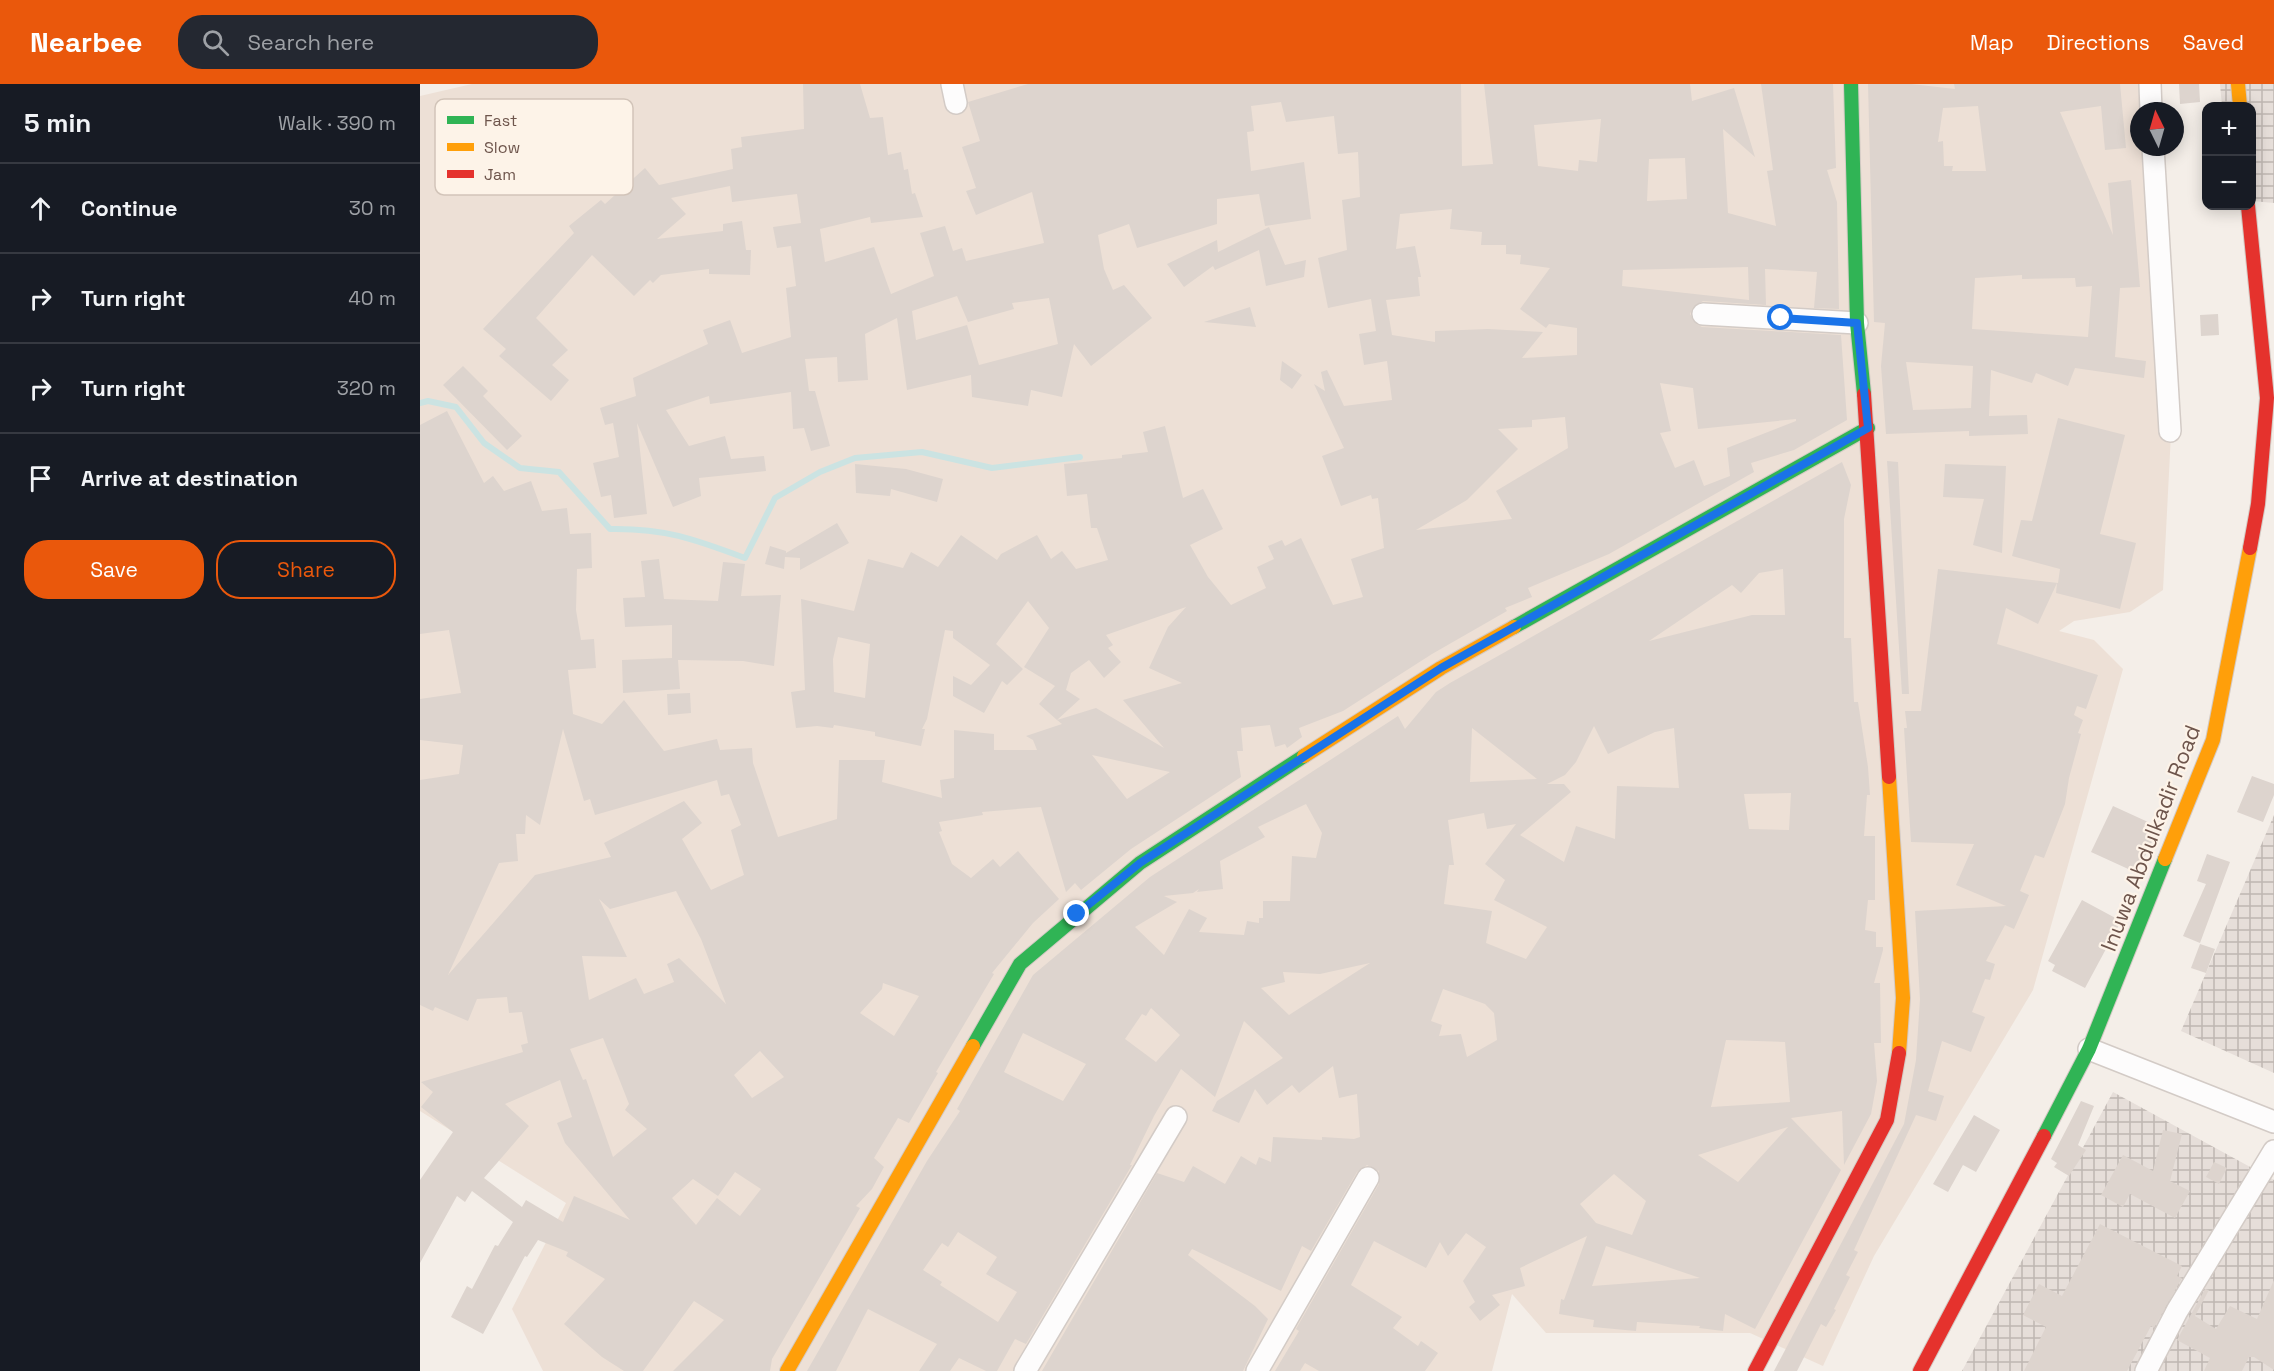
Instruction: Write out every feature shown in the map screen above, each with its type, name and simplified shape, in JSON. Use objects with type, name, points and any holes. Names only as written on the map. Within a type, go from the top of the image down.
[{"type":"street","points":[[1755,1371],[1887,1120],[1899,1059],[1903,998],[1868,428],[1857,323],[1851,84]]},
{"type":"street","points":[[2150,84],[2151,102]]},
{"type":"street","points":[[2238,84],[2240,102]]},
{"type":"street","points":[[2154,156],[2170,431]]},
{"type":"street","name":"Inuwa Abdulkadir Road","points":[[1920,1371],[2089,1049],[2213,740],[2258,504],[2266,398],[2248,210]]},
{"type":"street","points":[[1703,314],[1857,323]]},
{"type":"street","points":[[788,1371],[1020,964],[1069,921],[1140,863],[1441,668],[1868,428]]},
{"type":"street","points":[[2089,1049],[2274,1122]]},
{"type":"street","points":[[1025,1371],[1176,1118]]},
{"type":"street","points":[[2146,1371],[2177,1311],[2274,1151]]},
{"type":"street","points":[[1257,1371],[1368,1178]]},
{"type":"shaded area","points":[[472,84],[2151,84],[2152,102],[2130,102],[2130,156],[2157,156],[2175,356],[2163,590],[2130,612],[2074,621],[2059,631],[2094,640],[2123,669],[2033,990],[1874,1256],[1823,1366],[1750,1333],[1546,1333],[1512,1294],[1492,1371],[543,1371],[512,1309],[566,1203],[420,1111],[420,96]]},
{"type":"shaded area","points":[[2220,84],[2274,84],[2274,203],[2256,201],[2256,102],[2222,102]]},
{"type":"shaded area","points":[[2274,815],[2274,1073],[2181,1031]]},
{"type":"shaded area","points":[[2113,1092],[2274,1180],[2274,1371],[1962,1371]]},
{"type":"building","points":[[803,84],[860,84],[870,118],[883,117],[888,155],[901,152],[904,170],[908,169],[912,194],[915,193],[923,217],[871,223],[870,217],[820,229],[825,262],[874,247],[891,294],[934,276],[920,233],[945,226],[953,251],[962,248],[966,261],[1044,243],[1032,192],[976,215],[966,191],[976,188],[962,147],[980,141],[968,102],[1028,84],[1461,84],[1462,166],[1493,164],[1484,84],[1690,84],[1692,101],[1734,88],[1755,157],[1723,129],[1728,213],[1776,226],[1767,171],[1773,170],[1761,84],[1833,84],[1836,168],[1827,170],[1837,202],[1839,309],[1814,308],[1817,272],[1765,269],[1766,305],[1703,301],[1693,307],[1690,314],[1696,324],[1702,327],[1841,335],[1847,420],[1794,450],[1751,463],[1754,472],[1609,554],[1528,588],[1532,597],[1505,608],[1507,611],[1432,654],[1343,711],[1299,728],[1302,737],[1287,748],[1285,744],[1275,747],[1270,725],[1241,728],[1243,751],[1237,751],[1241,777],[1131,849],[1081,890],[1075,883],[1066,892],[1041,807],[982,812],[983,815],[939,822],[942,831],[939,832],[952,864],[971,878],[993,859],[1000,867],[1018,851],[1059,899],[1033,923],[992,973],[994,974],[936,1072],[938,1073],[909,1123],[898,1118],[874,1158],[884,1167],[872,1189],[856,1206],[860,1208],[772,1359],[770,1371],[673,1371],[724,1320],[694,1301],[643,1371],[624,1371],[602,1357],[564,1324],[605,1279],[566,1256],[568,1252],[538,1240],[527,1257],[525,1256],[483,1334],[451,1317],[467,1286],[472,1289],[495,1245],[498,1246],[513,1222],[472,1191],[465,1202],[457,1196],[420,1263],[420,1180],[453,1132],[421,1107],[433,1092],[421,1082],[523,1052],[521,1045],[528,1043],[522,1012],[509,1013],[507,997],[477,999],[468,1021],[435,1007],[433,1011],[420,1005],[420,780],[459,774],[463,745],[420,740],[420,699],[461,693],[449,630],[420,634],[420,425],[447,411],[484,483],[493,476],[504,491],[531,481],[542,511],[567,508],[570,534],[591,533],[592,568],[577,569],[576,610],[581,640],[594,639],[596,668],[568,670],[573,714],[602,724],[624,700],[664,751],[717,739],[720,750],[752,748],[753,763],[778,837],[837,819],[839,760],[885,760],[882,782],[942,798],[940,780],[954,778],[954,730],[994,734],[994,750],[1037,750],[1033,740],[1026,736],[1062,724],[1057,720],[1039,704],[1055,686],[1024,667],[1049,628],[1028,601],[996,644],[1023,669],[1007,685],[1002,681],[984,713],[953,696],[953,676],[971,685],[990,665],[953,638],[953,631],[945,630],[927,719],[922,729],[925,729],[921,746],[875,736],[875,732],[834,725],[833,728],[817,726],[796,728],[791,692],[805,690],[801,599],[854,611],[868,559],[903,568],[911,552],[938,567],[961,535],[997,560],[1001,554],[1037,535],[1051,559],[1062,551],[1076,569],[1108,560],[1097,528],[1091,528],[1087,494],[1067,496],[1064,464],[1122,458],[1122,455],[1148,452],[1143,432],[1165,426],[1183,498],[1203,489],[1223,529],[1190,545],[1208,577],[1231,605],[1266,588],[1257,567],[1274,559],[1268,546],[1282,540],[1285,546],[1301,538],[1333,605],[1363,597],[1351,559],[1384,548],[1378,498],[1372,499],[1371,495],[1341,506],[1322,456],[1344,448],[1314,384],[1325,391],[1321,372],[1327,370],[1344,406],[1392,400],[1387,361],[1364,365],[1359,334],[1376,331],[1371,299],[1328,308],[1318,258],[1347,250],[1342,200],[1360,197],[1358,152],[1338,154],[1334,116],[1286,122],[1281,102],[1251,106],[1254,131],[1247,132],[1251,171],[1304,162],[1311,219],[1265,226],[1259,194],[1217,199],[1217,224],[1137,248],[1129,224],[1098,235],[1104,269],[1113,290],[1124,285],[1152,318],[1091,366],[1074,344],[1062,397],[1031,390],[1028,406],[972,397],[971,375],[907,390],[897,318],[865,334],[868,380],[838,382],[837,357],[805,359],[809,391],[815,391],[830,446],[811,451],[804,428],[793,429],[791,392],[710,404],[709,396],[666,410],[689,446],[725,436],[731,459],[764,456],[766,471],[699,478],[701,496],[673,507],[637,423],[647,514],[614,518],[611,495],[601,497],[593,463],[619,457],[613,423],[605,425],[600,408],[636,396],[633,378],[708,344],[703,330],[730,320],[742,353],[791,337],[786,288],[796,286],[791,246],[777,248],[773,227],[801,223],[797,194],[732,202],[730,186],[671,198],[686,214],[657,239],[723,231],[723,224],[742,221],[746,250],[751,250],[750,275],[709,274],[709,269],[661,275],[653,283],[650,280],[634,296],[592,255],[536,318],[568,350],[552,365],[569,380],[551,401],[499,356],[506,349],[483,329],[574,233],[569,226],[601,200],[605,204],[615,195],[633,195],[633,179],[645,168],[659,185],[733,169],[731,149],[742,147],[741,137],[804,129]],"holes":[[[1601,119],[1597,162],[1579,160],[1578,171],[1538,166],[1534,125]],[[1685,158],[1687,199],[1647,201],[1649,159]],[[1452,209],[1450,229],[1482,232],[1481,245],[1506,245],[1506,254],[1521,255],[1520,264],[1550,268],[1520,309],[1546,328],[1549,324],[1577,328],[1577,355],[1522,358],[1543,332],[1488,329],[1435,331],[1435,342],[1392,335],[1386,300],[1420,296],[1418,277],[1421,277],[1415,246],[1396,249],[1400,214]],[[1748,267],[1749,300],[1622,286],[1623,270]],[[957,296],[968,322],[1014,309],[1012,303],[1049,298],[1058,344],[979,365],[967,325],[916,340],[912,311]],[[1660,383],[1693,388],[1698,429],[1796,419],[1796,421],[1727,448],[1730,476],[1704,486],[1694,460],[1675,468],[1660,433],[1671,431]],[[1565,417],[1568,448],[1496,491],[1512,519],[1416,530],[1467,500],[1518,449],[1498,429],[1532,427],[1532,420]],[[1186,607],[1168,627],[1149,668],[1182,683],[1123,700],[1164,748],[1096,708],[1057,720],[1080,699],[1066,690],[1071,673],[1089,660],[1104,678],[1121,662],[1108,648],[1113,645],[1106,635]],[[838,637],[870,644],[865,698],[834,692],[833,659]],[[563,729],[584,801],[590,799],[595,815],[717,780],[721,796],[729,794],[741,825],[731,830],[744,875],[711,890],[682,839],[702,823],[684,801],[604,843],[611,857],[535,875],[448,975],[499,863],[518,861],[516,834],[525,834],[526,815],[540,825]],[[1092,755],[1170,772],[1127,799]],[[676,891],[701,939],[726,1004],[679,958],[667,964],[674,982],[644,994],[636,978],[589,1000],[582,956],[627,957],[599,899],[610,909]],[[883,983],[919,996],[894,1036],[860,1013],[882,989]],[[603,1038],[629,1104],[625,1110],[647,1129],[613,1157],[586,1079],[583,1080],[570,1049]],[[760,1051],[784,1077],[752,1098],[734,1075]],[[560,1080],[572,1117],[557,1123],[565,1143],[630,1220],[574,1196],[563,1222],[526,1200],[522,1207],[484,1178],[529,1126],[505,1104]],[[735,1172],[761,1189],[740,1216],[717,1198],[696,1225],[672,1198],[693,1179],[718,1196]]]},
{"type":"building","points":[[1868,84],[1911,84],[1955,89],[1954,84],[2120,84],[2126,148],[2105,150],[2101,106],[2060,112],[2113,235],[2108,183],[2131,180],[2140,287],[2120,288],[2115,357],[2146,361],[2144,378],[2075,368],[2068,386],[2036,373],[2032,383],[1991,370],[1989,416],[2027,415],[2028,434],[1969,436],[1969,431],[1886,434],[1881,366],[1885,323],[1874,322]],"holes":[[[1978,106],[1986,171],[1952,171],[1953,166],[1944,166],[1943,141],[1938,142],[1943,108]],[[2022,275],[2022,279],[2075,278],[2076,287],[2092,286],[2088,337],[1972,329],[1975,278]],[[1906,362],[1973,366],[1971,408],[1913,410]]]},
{"type":"building","points":[[2179,84],[2199,84],[2200,102],[2180,102]]},
{"type":"building","points":[[1269,227],[1285,265],[1306,260],[1304,277],[1266,286],[1259,250],[1215,270],[1213,266],[1184,287],[1167,264],[1217,240],[1218,252]]},
{"type":"building","points":[[1250,307],[1256,327],[1204,322]]},
{"type":"building","points":[[2218,314],[2219,335],[2201,336],[2200,315]]},
{"type":"building","points":[[1282,361],[1302,375],[1292,389],[1280,380]]},
{"type":"building","points":[[463,366],[488,391],[483,396],[522,436],[507,450],[443,385]]},
{"type":"building","points":[[2058,418],[2125,435],[2100,534],[2136,543],[2120,609],[2056,593],[2057,583],[2038,624],[2006,608],[1997,644],[2098,675],[2086,709],[2077,706],[2074,715],[2083,720],[2078,733],[2081,734],[2069,778],[2065,804],[2044,858],[2035,855],[2020,891],[2029,895],[2014,929],[2005,925],[1986,961],[1995,964],[1990,980],[1985,979],[1972,1012],[1985,1017],[1971,1052],[1942,1041],[1928,1091],[1944,1096],[1936,1121],[1916,1115],[1854,1250],[1858,1252],[1846,1275],[1850,1277],[1834,1309],[1836,1310],[1826,1327],[1821,1324],[1797,1371],[1774,1371],[1904,1124],[1916,1060],[1920,999],[1915,911],[2006,906],[1956,885],[1974,844],[1911,842],[1905,711],[1921,711],[1938,569],[2058,583],[2060,569],[2012,556],[2021,520],[2032,521]]},
{"type":"building","points":[[1887,461],[1898,462],[1909,694],[1902,694]]},
{"type":"building","points":[[1842,462],[1851,485],[1844,519],[1844,638],[1851,638],[1854,702],[1858,702],[1868,767],[1870,795],[1867,795],[1864,836],[1875,836],[1875,900],[1868,900],[1865,930],[1876,932],[1876,947],[1883,947],[1874,983],[1880,983],[1881,1043],[1874,1043],[1877,1081],[1871,1114],[1844,1165],[1842,1111],[1791,1118],[1841,1170],[1755,1329],[1725,1314],[1723,1331],[1699,1328],[1700,1326],[1637,1322],[1636,1331],[1593,1327],[1594,1320],[1559,1314],[1561,1299],[1564,1300],[1587,1236],[1520,1268],[1525,1286],[1492,1295],[1500,1305],[1480,1321],[1469,1307],[1475,1302],[1463,1281],[1486,1247],[1466,1233],[1448,1256],[1440,1242],[1426,1268],[1374,1241],[1351,1285],[1402,1317],[1393,1328],[1418,1346],[1421,1341],[1438,1353],[1425,1371],[1319,1371],[1305,1363],[1300,1371],[1275,1371],[1299,1331],[1296,1329],[1379,1184],[1379,1171],[1367,1165],[1357,1172],[1311,1251],[1302,1246],[1281,1291],[1192,1249],[1188,1255],[1255,1306],[1268,1319],[1243,1371],[1042,1371],[1157,1173],[1184,1182],[1193,1166],[1225,1184],[1241,1156],[1256,1165],[1259,1157],[1271,1162],[1273,1137],[1322,1140],[1322,1137],[1354,1139],[1360,1137],[1357,1094],[1339,1098],[1333,1066],[1299,1093],[1292,1085],[1267,1105],[1255,1089],[1239,1123],[1212,1111],[1217,1101],[1283,1058],[1244,1021],[1215,1097],[1181,1069],[1154,1116],[1130,1165],[1132,1165],[1026,1344],[1015,1339],[997,1371],[986,1371],[959,1358],[950,1371],[919,1371],[937,1344],[868,1309],[836,1371],[807,1371],[927,1161],[960,1111],[957,1109],[1033,975],[1150,877],[1398,716],[1405,729],[1436,692]],"holes":[[[1783,569],[1785,615],[1752,615],[1649,641],[1732,585],[1741,593],[1759,573]],[[1594,726],[1608,754],[1655,732],[1674,728],[1679,788],[1617,786],[1615,839],[1576,826],[1564,862],[1520,835],[1571,792],[1564,784],[1547,784],[1565,775],[1576,762]],[[1472,728],[1537,779],[1470,782]],[[1791,793],[1789,830],[1749,829],[1744,794]],[[1306,804],[1322,833],[1316,858],[1292,856],[1290,901],[1263,901],[1263,918],[1259,918],[1259,923],[1247,921],[1244,935],[1199,932],[1207,918],[1189,909],[1164,955],[1135,927],[1177,902],[1164,896],[1193,893],[1199,889],[1197,892],[1223,889],[1220,861],[1265,837],[1258,827]],[[1484,813],[1487,829],[1516,824],[1485,864],[1505,880],[1494,900],[1547,927],[1526,959],[1486,943],[1492,911],[1444,904],[1449,865],[1454,865],[1448,820]],[[1370,963],[1289,1015],[1261,988],[1285,982],[1283,972],[1320,974]],[[1443,989],[1485,1004],[1494,1013],[1497,1040],[1467,1057],[1461,1034],[1439,1036],[1442,1025],[1431,1021]],[[1151,1008],[1180,1035],[1156,1062],[1125,1039],[1142,1014],[1146,1016]],[[1023,1033],[1086,1064],[1063,1101],[1004,1072]],[[1726,1040],[1785,1042],[1790,1102],[1711,1107]],[[1788,1127],[1738,1182],[1698,1155]],[[1614,1174],[1646,1201],[1632,1235],[1596,1223],[1580,1204]],[[958,1232],[997,1257],[986,1274],[1017,1292],[998,1322],[940,1285],[942,1282],[923,1270],[942,1243],[948,1247]],[[1606,1246],[1700,1278],[1592,1286]]]},
{"type":"building","points":[[855,464],[906,469],[943,479],[937,502],[891,489],[890,496],[856,493]]},
{"type":"building","points":[[1945,464],[2006,466],[2002,553],[1973,545],[1984,499],[1943,497]]},
{"type":"building","points":[[837,523],[849,543],[800,570],[800,558],[785,557],[784,569],[765,564],[770,546],[786,551],[786,553]]},
{"type":"building","points":[[659,559],[664,599],[718,601],[723,562],[745,564],[741,596],[781,595],[774,666],[743,661],[678,660],[680,689],[623,693],[622,660],[672,658],[672,625],[625,627],[623,598],[645,597],[641,561]]},
{"type":"building","points":[[690,693],[691,713],[668,715],[667,694]]},
{"type":"building","points":[[2252,776],[2274,784],[2274,795],[2263,822],[2237,812]]},
{"type":"building","points":[[2113,806],[2159,827],[2137,873],[2091,852]]},
{"type":"building","points":[[2207,854],[2230,862],[2200,943],[2183,936],[2206,884],[2197,881]]},
{"type":"building","points":[[2082,900],[2121,921],[2085,988],[2052,971],[2055,965],[2048,961]]},
{"type":"building","points":[[2200,944],[2215,949],[2206,973],[2191,968]]},
{"type":"building","points":[[2081,1101],[2094,1106],[2078,1145],[2086,1150],[2069,1176],[2054,1167],[2057,1163],[2051,1159]]},
{"type":"building","points":[[1974,1115],[2000,1130],[1976,1172],[1963,1165],[1948,1192],[1933,1184]]},
{"type":"building","points":[[2163,1130],[2182,1134],[2170,1181],[2190,1191],[2175,1218],[2130,1194],[2123,1207],[2101,1195],[2123,1155],[2153,1171]]},
{"type":"building","points":[[2214,1162],[2227,1168],[2219,1184],[2206,1177]]},
{"type":"building","points":[[2100,1224],[2182,1266],[2177,1276],[2182,1278],[2154,1328],[2151,1326],[2127,1371],[2024,1371],[2046,1327],[2023,1315],[2039,1284],[2062,1296]]},
{"type":"building","points":[[2274,1280],[2274,1370],[2254,1357],[2249,1357],[2242,1371],[2204,1371],[2210,1358],[2177,1340],[2205,1289],[2209,1290],[2195,1316],[2216,1329],[2230,1306],[2257,1319]]},
{"type":"waterway","points":[[420,403],[428,401],[456,407],[484,443],[520,468],[559,472],[610,529],[647,530],[679,536],[745,558],[775,498],[820,472],[855,458],[922,452],[992,468],[1080,457]]},
{"type":"traffic: fast","points":[[1851,84],[1857,323],[1864,394]]},
{"type":"traffic: fast","points":[[1514,627],[1868,428]]},
{"type":"traffic: fast","points":[[973,1046],[1020,964],[1140,863],[1304,756]]},
{"type":"traffic: fast","points":[[2044,1136],[2089,1049],[2165,859]]},
{"type":"traffic: slow","points":[[2238,84],[2240,102]]},
{"type":"traffic: slow","points":[[2165,859],[2213,740],[2250,548]]},
{"type":"traffic: slow","points":[[1304,756],[1441,668],[1514,627]]},
{"type":"traffic: slow","points":[[1889,777],[1903,998],[1899,1053]]},
{"type":"traffic: slow","points":[[787,1371],[973,1046]]},
{"type":"traffic: jam","points":[[2248,210],[2267,398],[2258,504],[2250,548]]},
{"type":"traffic: jam","points":[[1864,394],[1889,777]]},
{"type":"traffic: jam","points":[[1755,1371],[1887,1120],[1899,1053]]},
{"type":"traffic: jam","points":[[1920,1371],[2044,1136]]},
{"type":"route","points":[[1077,914],[1140,863],[1441,668],[1868,428],[1857,323],[1781,318]]}]
